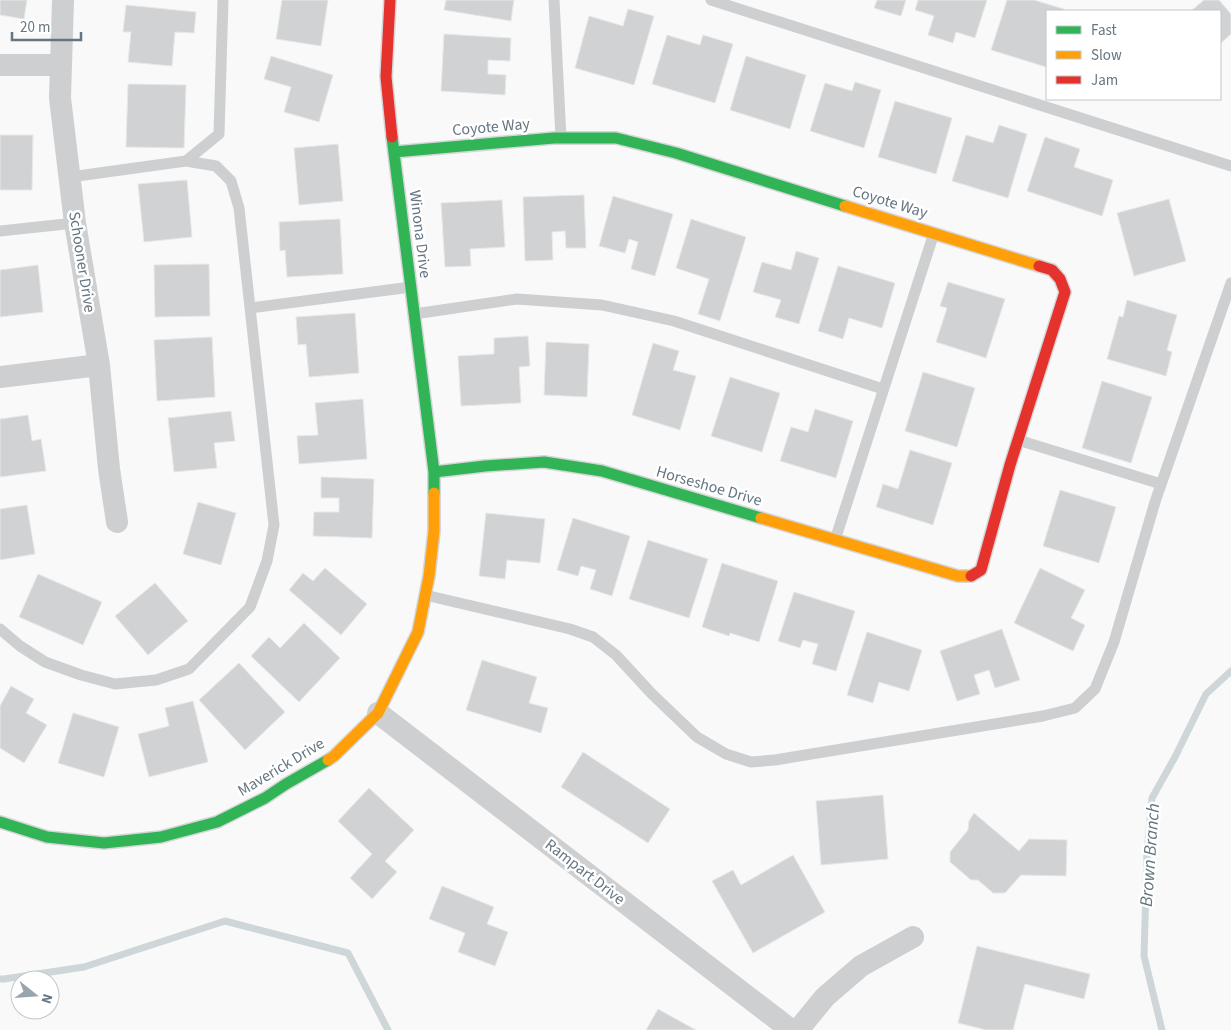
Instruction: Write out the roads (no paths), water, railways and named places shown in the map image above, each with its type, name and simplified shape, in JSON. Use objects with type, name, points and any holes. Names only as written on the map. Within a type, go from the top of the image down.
[{"type":"street","name":"Schooner Drive","points":[[63,0],[60,98],[75,223],[99,365],[116,522]]},
{"type":"street","name":"Winona Drive","points":[[390,0],[386,77],[434,472]]},
{"type":"street","points":[[0,65],[60,65]]},
{"type":"street","name":"Coyote Way","points":[[394,152],[561,138],[616,138],[676,152],[1052,270],[1060,279],[1065,292],[1018,440],[981,570],[970,576]]},
{"type":"street","points":[[0,377],[99,365]]},
{"type":"street","name":"Horseshoe Drive","points":[[434,472],[544,462],[602,471],[958,576],[970,576]]},
{"type":"street","name":"Maverick Drive","points":[[0,822],[46,837],[104,843],[161,837],[217,822],[265,798],[334,756],[378,713],[418,632],[429,576],[434,531],[434,472]]},
{"type":"street","name":"Rampart Drive","points":[[378,713],[791,1030]]},
{"type":"street","points":[[798,1030],[825,997],[861,966],[913,937]]},
{"type":"lane","points":[[186,161],[219,134],[223,0]]},
{"type":"lane","points":[[554,0],[561,138]]},
{"type":"lane","points":[[711,0],[1231,166]]},
{"type":"lane","points":[[0,629],[20,646],[45,662],[80,675],[115,684],[156,680],[189,669],[250,607],[267,561],[274,525],[240,208],[231,181],[216,166],[186,161],[70,177]]},
{"type":"lane","points":[[0,231],[75,223]]},
{"type":"lane","points":[[835,540],[934,233]]},
{"type":"lane","points":[[425,595],[570,629],[593,637],[616,655],[652,694],[697,737],[726,754],[751,762],[775,760],[1043,716],[1076,708],[1095,689],[1114,642],[1161,484],[1231,283]]},
{"type":"lane","points":[[250,308],[411,287]]},
{"type":"lane","points":[[414,314],[517,299],[602,305],[674,321],[883,389]]},
{"type":"lane","points":[[1018,440],[1161,484]]},
{"type":"waterway","name":"Brown Branch","points":[[1162,1030],[1144,956],[1147,853],[1152,798],[1175,757],[1206,694],[1231,671]]},
{"type":"waterway","points":[[0,979],[84,967],[225,921],[348,953],[388,1030]]}]
